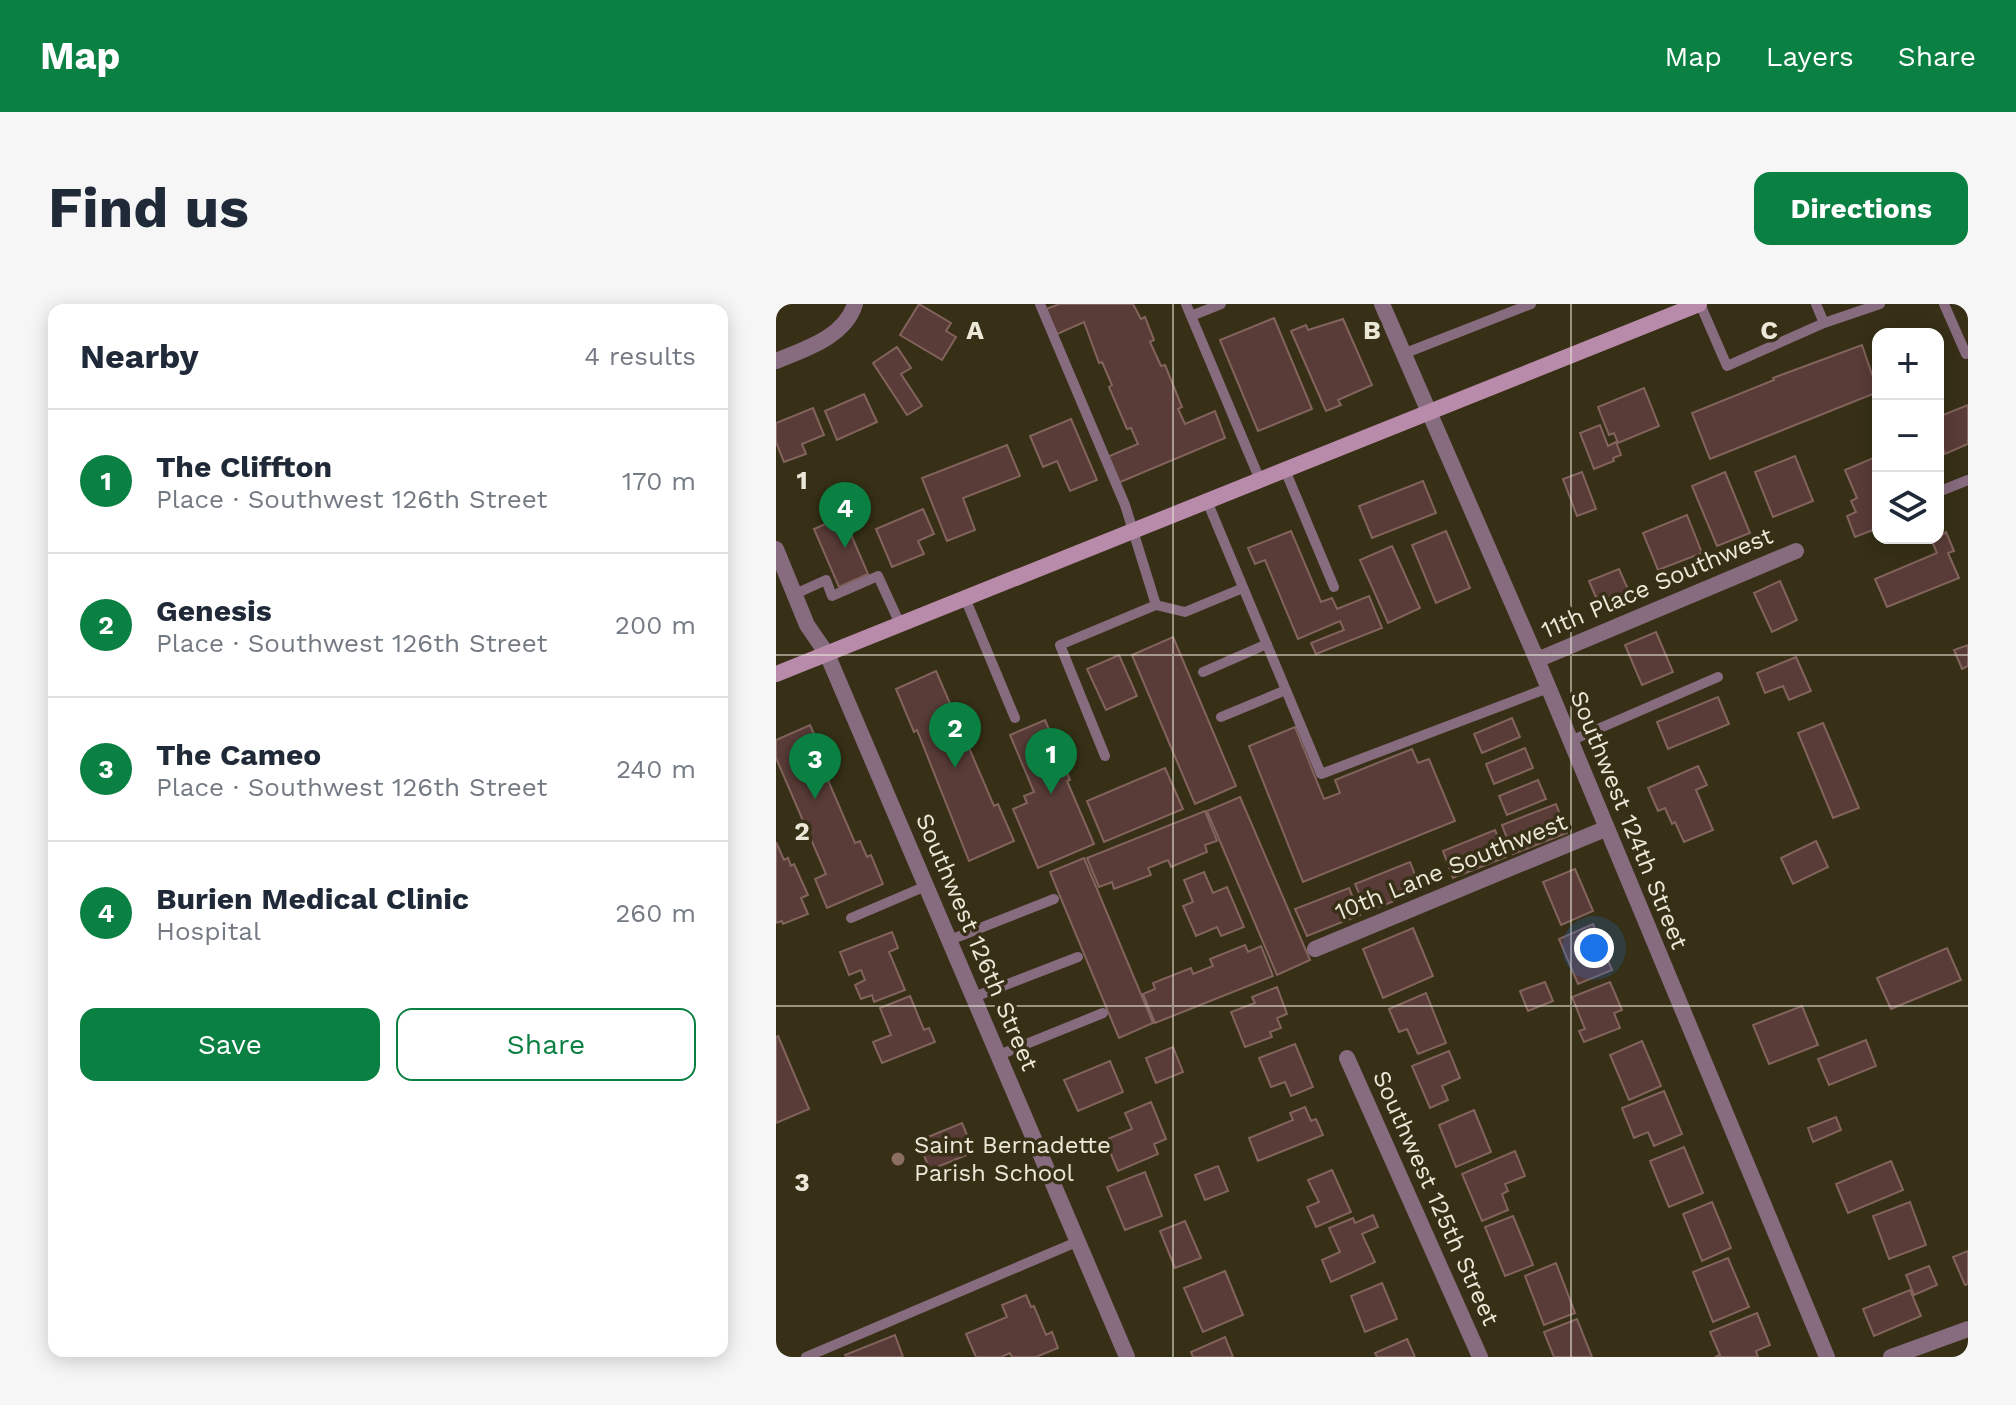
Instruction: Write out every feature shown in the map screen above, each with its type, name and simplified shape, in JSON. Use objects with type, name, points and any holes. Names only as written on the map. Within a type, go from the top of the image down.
[{"type":"main road","points":[[776,674],[1700,304]]},
{"type":"street","name":"Southwest 124th Street","points":[[1382,304],[1537,660],[1827,1357]]},
{"type":"street","points":[[776,361],[832,335],[854,308]]},
{"type":"street","name":"Southwest 126th Street","points":[[776,549],[807,625],[827,654],[1127,1357]]},
{"type":"street","name":"11th Place Southwest","points":[[1537,660],[1796,551]]},
{"type":"street","name":"10th Lane Southwest","points":[[1315,949],[1605,829]]},
{"type":"street","name":"Southwest 125th Street","points":[[1347,1058],[1480,1357]]},
{"type":"street","points":[[1891,1357],[1968,1329]]},
{"type":"lane","points":[[1040,304],[1125,505],[1156,605]]},
{"type":"lane","points":[[1186,304],[1260,480]]},
{"type":"lane","points":[[1191,316],[1221,304]]},
{"type":"lane","points":[[1403,354],[1531,304]]},
{"type":"lane","points":[[1700,304],[1727,366],[1824,323],[1880,304]]},
{"type":"lane","points":[[1816,304],[1824,323]]},
{"type":"lane","points":[[1944,304],[1966,354]]},
{"type":"lane","points":[[1285,470],[1334,587]]},
{"type":"lane","points":[[1944,490],[1968,480]]},
{"type":"lane","points":[[1207,501],[1321,774],[1548,688]]},
{"type":"lane","points":[[795,594],[826,580],[832,596],[878,576],[900,624]]},
{"type":"lane","points":[[1105,756],[1060,645],[1156,605],[1185,612],[1243,588]]},
{"type":"lane","points":[[965,598],[1015,718]]},
{"type":"lane","points":[[1203,672],[1267,644]]},
{"type":"lane","points":[[1570,741],[1718,677]]},
{"type":"lane","points":[[1221,717],[1286,690]]},
{"type":"lane","points":[[851,918],[926,886]]},
{"type":"lane","points":[[950,940],[1054,899]]},
{"type":"lane","points":[[974,997],[1078,957]]},
{"type":"lane","points":[[999,1055],[1103,1013]]},
{"type":"lane","points":[[806,1357],[1079,1241]]},
{"type":"building","points":[[919,304],[951,323],[946,331],[956,337],[942,360],[900,335]]},
{"type":"building","points":[[1059,304],[1133,304],[1141,319],[1145,317],[1154,340],[1150,342],[1161,366],[1165,365],[1182,407],[1178,409],[1185,424],[1215,411],[1225,438],[1118,483],[1107,457],[1138,444],[1131,428],[1127,429],[1109,387],[1112,385],[1102,362],[1099,363],[1084,322],[1055,335],[1044,310]]},
{"type":"building","points":[[1274,318],[1312,409],[1258,431],[1220,340]]},
{"type":"building","points":[[1343,319],[1372,385],[1338,400],[1341,405],[1326,411],[1291,331],[1306,325],[1308,330]]},
{"type":"building","points":[[1862,345],[1872,374],[1872,394],[1710,459],[1692,413],[1773,378]]},
{"type":"building","points":[[897,347],[911,368],[901,374],[922,406],[907,415],[873,363]]},
{"type":"building","points":[[1644,388],[1659,426],[1618,443],[1614,433],[1609,435],[1598,407]]},
{"type":"building","points":[[864,394],[877,422],[837,440],[825,411]]},
{"type":"building","points":[[1968,405],[1968,444],[1945,454],[1944,451],[1944,415]]},
{"type":"building","points":[[813,408],[824,435],[802,444],[806,454],[784,462],[776,442],[776,423]]},
{"type":"building","points":[[1071,419],[1097,480],[1070,491],[1057,461],[1043,467],[1030,436]]},
{"type":"building","points":[[1600,425],[1608,446],[1616,442],[1621,455],[1594,469],[1580,433]]},
{"type":"building","points":[[1007,445],[1020,476],[963,498],[975,530],[947,541],[922,478]]},
{"type":"building","points":[[1795,456],[1813,501],[1773,517],[1755,472]]},
{"type":"building","points":[[1872,459],[1872,530],[1855,537],[1847,516],[1856,512],[1851,501],[1857,498],[1845,470]]},
{"type":"building","points":[[1582,472],[1596,509],[1577,516],[1563,479]]},
{"type":"building","points":[[1725,472],[1750,533],[1717,546],[1692,486]]},
{"type":"building","points":[[1423,481],[1436,513],[1372,538],[1359,506]]},
{"type":"building","points":[[923,509],[934,534],[918,541],[924,554],[892,567],[876,529]]},
{"type":"building","points":[[1687,515],[1702,553],[1658,570],[1643,533]]},
{"type":"building","points":[[843,516],[868,574],[839,587],[814,529]]},
{"type":"building","points":[[1291,531],[1321,602],[1332,598],[1337,609],[1369,596],[1382,628],[1316,654],[1311,643],[1344,630],[1340,621],[1298,639],[1265,560],[1255,564],[1248,548]]},
{"type":"building","points":[[1446,531],[1470,588],[1436,603],[1412,545]]},
{"type":"building","points":[[1946,532],[1954,551],[1948,553],[1959,578],[1887,607],[1875,579],[1937,553],[1933,544],[1944,544]]},
{"type":"building","points":[[1392,546],[1420,608],[1388,623],[1360,560]]},
{"type":"building","points":[[1619,569],[1631,596],[1601,609],[1589,581]]},
{"type":"building","points":[[1780,581],[1797,620],[1772,632],[1754,593]]},
{"type":"building","points":[[1656,632],[1673,672],[1642,685],[1625,645]]},
{"type":"building","points":[[1173,637],[1236,786],[1195,804],[1132,655]]},
{"type":"building","points":[[1968,645],[1968,666],[1962,669],[1954,650]]},
{"type":"building","points":[[1119,655],[1137,696],[1106,710],[1087,669]]},
{"type":"building","points":[[1796,657],[1811,691],[1789,700],[1783,686],[1765,693],[1757,673]]},
{"type":"building","points":[[936,671],[994,806],[998,804],[1014,841],[969,861],[917,730],[914,732],[896,689]]},
{"type":"building","points":[[1718,697],[1729,724],[1668,749],[1657,722]]},
{"type":"building","points":[[1512,718],[1520,737],[1482,753],[1474,734]]},
{"type":"building","points":[[1045,720],[1094,844],[1038,868],[1013,809],[1027,803],[1024,796],[1034,792],[1010,735]]},
{"type":"building","points":[[1823,723],[1859,808],[1833,818],[1798,733]]},
{"type":"building","points":[[810,725],[817,741],[812,743],[855,843],[860,841],[867,857],[871,855],[883,884],[827,908],[815,879],[826,874],[776,758],[776,740]]},
{"type":"building","points":[[1295,727],[1324,799],[1340,793],[1335,780],[1412,749],[1418,763],[1429,759],[1455,821],[1303,882],[1249,746]]},
{"type":"building","points":[[1525,748],[1533,768],[1494,784],[1486,764]]},
{"type":"building","points":[[1698,766],[1707,785],[1696,790],[1713,830],[1684,842],[1665,808],[1658,811],[1648,788]]},
{"type":"building","points":[[1165,768],[1183,809],[1104,842],[1087,801]]},
{"type":"building","points":[[1538,780],[1546,799],[1507,815],[1499,796]]},
{"type":"building","points":[[1240,797],[1310,960],[1277,975],[1207,811]]},
{"type":"building","points":[[1556,804],[1567,833],[1513,854],[1502,825]]},
{"type":"building","points":[[1205,811],[1217,841],[1205,845],[1207,852],[1171,867],[1168,860],[1148,868],[1151,875],[1114,889],[1112,882],[1099,887],[1087,858]]},
{"type":"building","points":[[1495,830],[1506,857],[1453,878],[1443,851]]},
{"type":"building","points":[[1816,841],[1828,867],[1793,884],[1781,858]]},
{"type":"building","points":[[776,842],[784,860],[788,858],[791,866],[794,864],[808,895],[801,898],[808,914],[783,924],[782,921],[776,923]]},
{"type":"building","points":[[1084,858],[1153,1023],[1119,1038],[1050,872]]},
{"type":"building","points":[[1410,862],[1421,890],[1367,912],[1355,884]]},
{"type":"building","points":[[1575,869],[1593,911],[1561,925],[1543,882]]},
{"type":"building","points":[[1204,872],[1213,893],[1227,887],[1244,927],[1221,936],[1217,927],[1196,936],[1183,906],[1193,902],[1184,880]]},
{"type":"building","points":[[1349,888],[1360,915],[1307,936],[1295,909]]},
{"type":"building","points":[[1593,924],[1612,970],[1578,984],[1559,939]]},
{"type":"building","points":[[1413,928],[1433,976],[1383,998],[1363,949]]},
{"type":"building","points":[[892,932],[898,948],[889,952],[905,990],[874,1002],[872,995],[861,999],[855,985],[865,980],[861,970],[849,975],[840,952]]},
{"type":"building","points":[[1245,945],[1248,952],[1261,946],[1273,976],[1155,1023],[1143,994],[1155,989],[1153,983],[1191,968],[1193,974],[1213,966],[1210,959]]},
{"type":"building","points":[[1947,948],[1961,980],[1891,1009],[1877,978]]},
{"type":"building","points":[[1545,982],[1553,1001],[1528,1011],[1520,991]]},
{"type":"building","points":[[1610,982],[1622,1010],[1614,1013],[1620,1028],[1584,1042],[1579,1031],[1585,1029],[1572,997]]},
{"type":"building","points":[[1277,987],[1287,1014],[1277,1018],[1281,1028],[1270,1032],[1272,1037],[1245,1047],[1231,1012],[1255,1003],[1252,997]]},
{"type":"building","points":[[1426,993],[1446,1043],[1418,1054],[1407,1029],[1399,1032],[1389,1009]]},
{"type":"building","points":[[910,996],[924,1030],[929,1028],[935,1042],[882,1063],[873,1042],[891,1035],[880,1008]]},
{"type":"building","points":[[1802,1006],[1818,1045],[1769,1064],[1753,1025]]},
{"type":"building","points":[[776,1037],[809,1109],[776,1123]]},
{"type":"building","points":[[1866,1040],[1876,1066],[1829,1085],[1818,1059]]},
{"type":"building","points":[[1642,1041],[1661,1086],[1629,1100],[1610,1055]]},
{"type":"building","points":[[1295,1044],[1313,1087],[1291,1096],[1285,1082],[1271,1087],[1259,1058]]},
{"type":"building","points":[[1173,1047],[1183,1072],[1156,1083],[1146,1058]]},
{"type":"building","points":[[1449,1051],[1460,1078],[1442,1086],[1448,1100],[1430,1108],[1412,1066]]},
{"type":"building","points":[[1110,1061],[1123,1092],[1078,1111],[1064,1080]]},
{"type":"building","points":[[1664,1091],[1682,1134],[1654,1146],[1648,1132],[1634,1138],[1622,1108]]},
{"type":"building","points":[[1151,1102],[1166,1139],[1154,1144],[1158,1154],[1118,1171],[1105,1140],[1132,1129],[1125,1113]]},
{"type":"building","points":[[1305,1107],[1311,1121],[1316,1119],[1323,1135],[1258,1161],[1249,1138],[1293,1120],[1290,1113]]},
{"type":"building","points":[[1474,1110],[1491,1152],[1456,1167],[1439,1125]]},
{"type":"building","points":[[1836,1117],[1841,1130],[1813,1142],[1808,1128]]},
{"type":"building","points":[[962,1123],[974,1152],[930,1170],[918,1141]]},
{"type":"building","points":[[1684,1147],[1703,1193],[1669,1207],[1650,1161]]},
{"type":"building","points":[[1515,1151],[1525,1176],[1505,1184],[1508,1191],[1502,1194],[1508,1210],[1482,1221],[1462,1174]]},
{"type":"building","points":[[1891,1161],[1903,1190],[1848,1213],[1836,1184]]},
{"type":"building","points":[[1218,1166],[1228,1191],[1205,1200],[1195,1175]]},
{"type":"building","points":[[1332,1170],[1351,1212],[1316,1227],[1307,1207],[1319,1202],[1308,1180]]},
{"type":"building","points":[[1145,1172],[1162,1216],[1125,1230],[1107,1187]]},
{"type":"building","points":[[1712,1202],[1731,1248],[1702,1261],[1683,1214]]},
{"type":"building","points":[[1910,1202],[1926,1245],[1889,1259],[1873,1216]]},
{"type":"building","points":[[1373,1215],[1378,1227],[1362,1234],[1375,1262],[1331,1282],[1322,1260],[1340,1252],[1329,1228],[1353,1218],[1355,1223]]},
{"type":"building","points":[[1513,1216],[1533,1265],[1505,1276],[1485,1227]]},
{"type":"building","points":[[1185,1221],[1201,1258],[1175,1268],[1160,1231]]},
{"type":"building","points":[[1968,1251],[1968,1284],[1965,1285],[1953,1257]]},
{"type":"building","points":[[1728,1258],[1749,1307],[1713,1322],[1693,1272]]},
{"type":"building","points":[[1556,1263],[1575,1313],[1544,1325],[1525,1276]]},
{"type":"building","points":[[1929,1266],[1937,1285],[1914,1295],[1906,1275]]},
{"type":"building","points":[[1225,1271],[1243,1315],[1203,1332],[1184,1288]]},
{"type":"building","points":[[1382,1283],[1397,1319],[1365,1332],[1351,1296]]},
{"type":"building","points":[[1910,1290],[1921,1316],[1874,1336],[1863,1309]]},
{"type":"building","points":[[1026,1295],[1046,1335],[1052,1332],[1058,1348],[1036,1357],[1012,1357],[1010,1353],[1001,1357],[976,1357],[966,1334],[1007,1317],[1002,1305]]},
{"type":"building","points":[[1757,1313],[1770,1345],[1756,1351],[1758,1357],[1715,1357],[1720,1355],[1710,1332]]},
{"type":"building","points":[[1577,1319],[1592,1357],[1554,1357],[1544,1332]]},
{"type":"building","points":[[895,1335],[903,1357],[845,1355]]},
{"type":"building","points":[[1225,1337],[1233,1357],[1193,1357],[1191,1352]]},
{"type":"building","points":[[1407,1339],[1415,1357],[1377,1357],[1375,1353]]},
{"type":"place","name":"Burien Medical Clinic","points":[[845,548]]},
{"type":"place","name":"Genesis","points":[[955,768]]},
{"type":"place","name":"The Cliffton","points":[[1051,794]]},
{"type":"place","name":"The Cameo","points":[[815,799]]},
{"type":"place","name":"Saint Bernadette Parish School","points":[[898,1159]]}]
